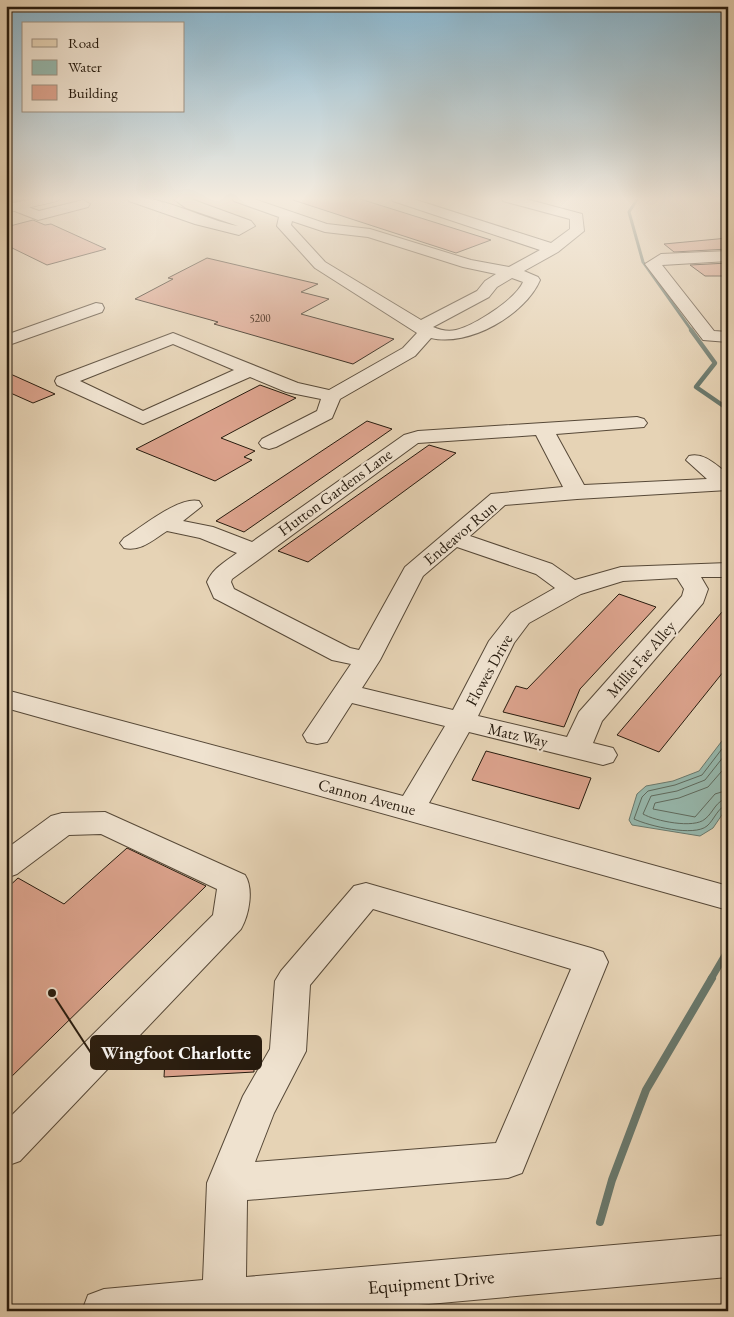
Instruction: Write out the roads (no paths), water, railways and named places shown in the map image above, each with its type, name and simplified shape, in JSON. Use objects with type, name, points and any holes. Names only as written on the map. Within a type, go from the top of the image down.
[{"type":"street","points":[[315,259],[320,265],[424,330],[446,336],[462,334],[499,313],[526,293],[532,280],[511,272],[453,259]]},
{"type":"street","points":[[268,443],[325,414],[332,396],[409,352],[424,330],[483,294],[491,284],[534,259]]},
{"type":"street","points":[[677,259],[654,261],[653,264],[709,336],[728,337]]},
{"type":"street","points":[[6,341],[96,308]]},
{"type":"street","points":[[6,356],[66,334],[72,335]]},
{"type":"street","points":[[250,370],[144,418],[64,381],[173,338],[250,370],[293,388],[332,396]]},
{"type":"street","name":"Hutton Gardens Lane","points":[[367,660],[341,654],[223,593],[219,582],[222,575],[411,439],[418,437],[637,424]]},
{"type":"street","points":[[543,429],[577,492]]},
{"type":"street","points":[[696,460],[728,484]]},
{"type":"street","name":"Endeavor Run","points":[[317,736],[367,660],[413,572],[499,499],[577,492],[728,484]]},
{"type":"street","points":[[132,543],[191,506]]},
{"type":"street","points":[[165,522],[183,529],[205,532],[253,551]]},
{"type":"street","points":[[454,538],[544,569],[572,589]]},
{"type":"street","name":"Flowes Drive","points":[[411,809],[461,722],[502,641],[520,618],[572,589],[621,574],[685,570],[728,570]]},
{"type":"street","name":"Millie Fae Alley","points":[[576,749],[589,718],[694,598],[696,589],[685,570]]},
{"type":"street","name":"Matz Way","points":[[346,693],[603,755]]},
{"type":"street","name":"Cannon Avenue","points":[[6,699],[411,809],[728,898]]},
{"type":"street","points":[[6,866],[62,824],[105,824],[234,882],[229,920],[6,1148]]},
{"type":"street","points":[[224,1300],[227,1183],[257,1108],[288,1051],[292,981],[366,895],[591,962],[508,1160],[227,1183]]},
{"type":"street","name":"Equipment Drive","points":[[104,1311],[728,1256]]},
{"type":"water","points":[[728,733],[728,806],[713,828],[700,836],[632,825],[629,820],[637,794],[646,786],[673,781],[699,771]]},
{"type":"waterway","points":[[642,259],[692,331]]},
{"type":"waterway","points":[[691,330],[715,363],[696,387],[728,409]]},
{"type":"waterway","points":[[711,979],[728,950]]},
{"type":"waterway","points":[[600,1222],[612,1180],[646,1090],[712,978]]},
{"type":"place","name":"Wingfoot Charlotte","points":[[52,993]]}]
